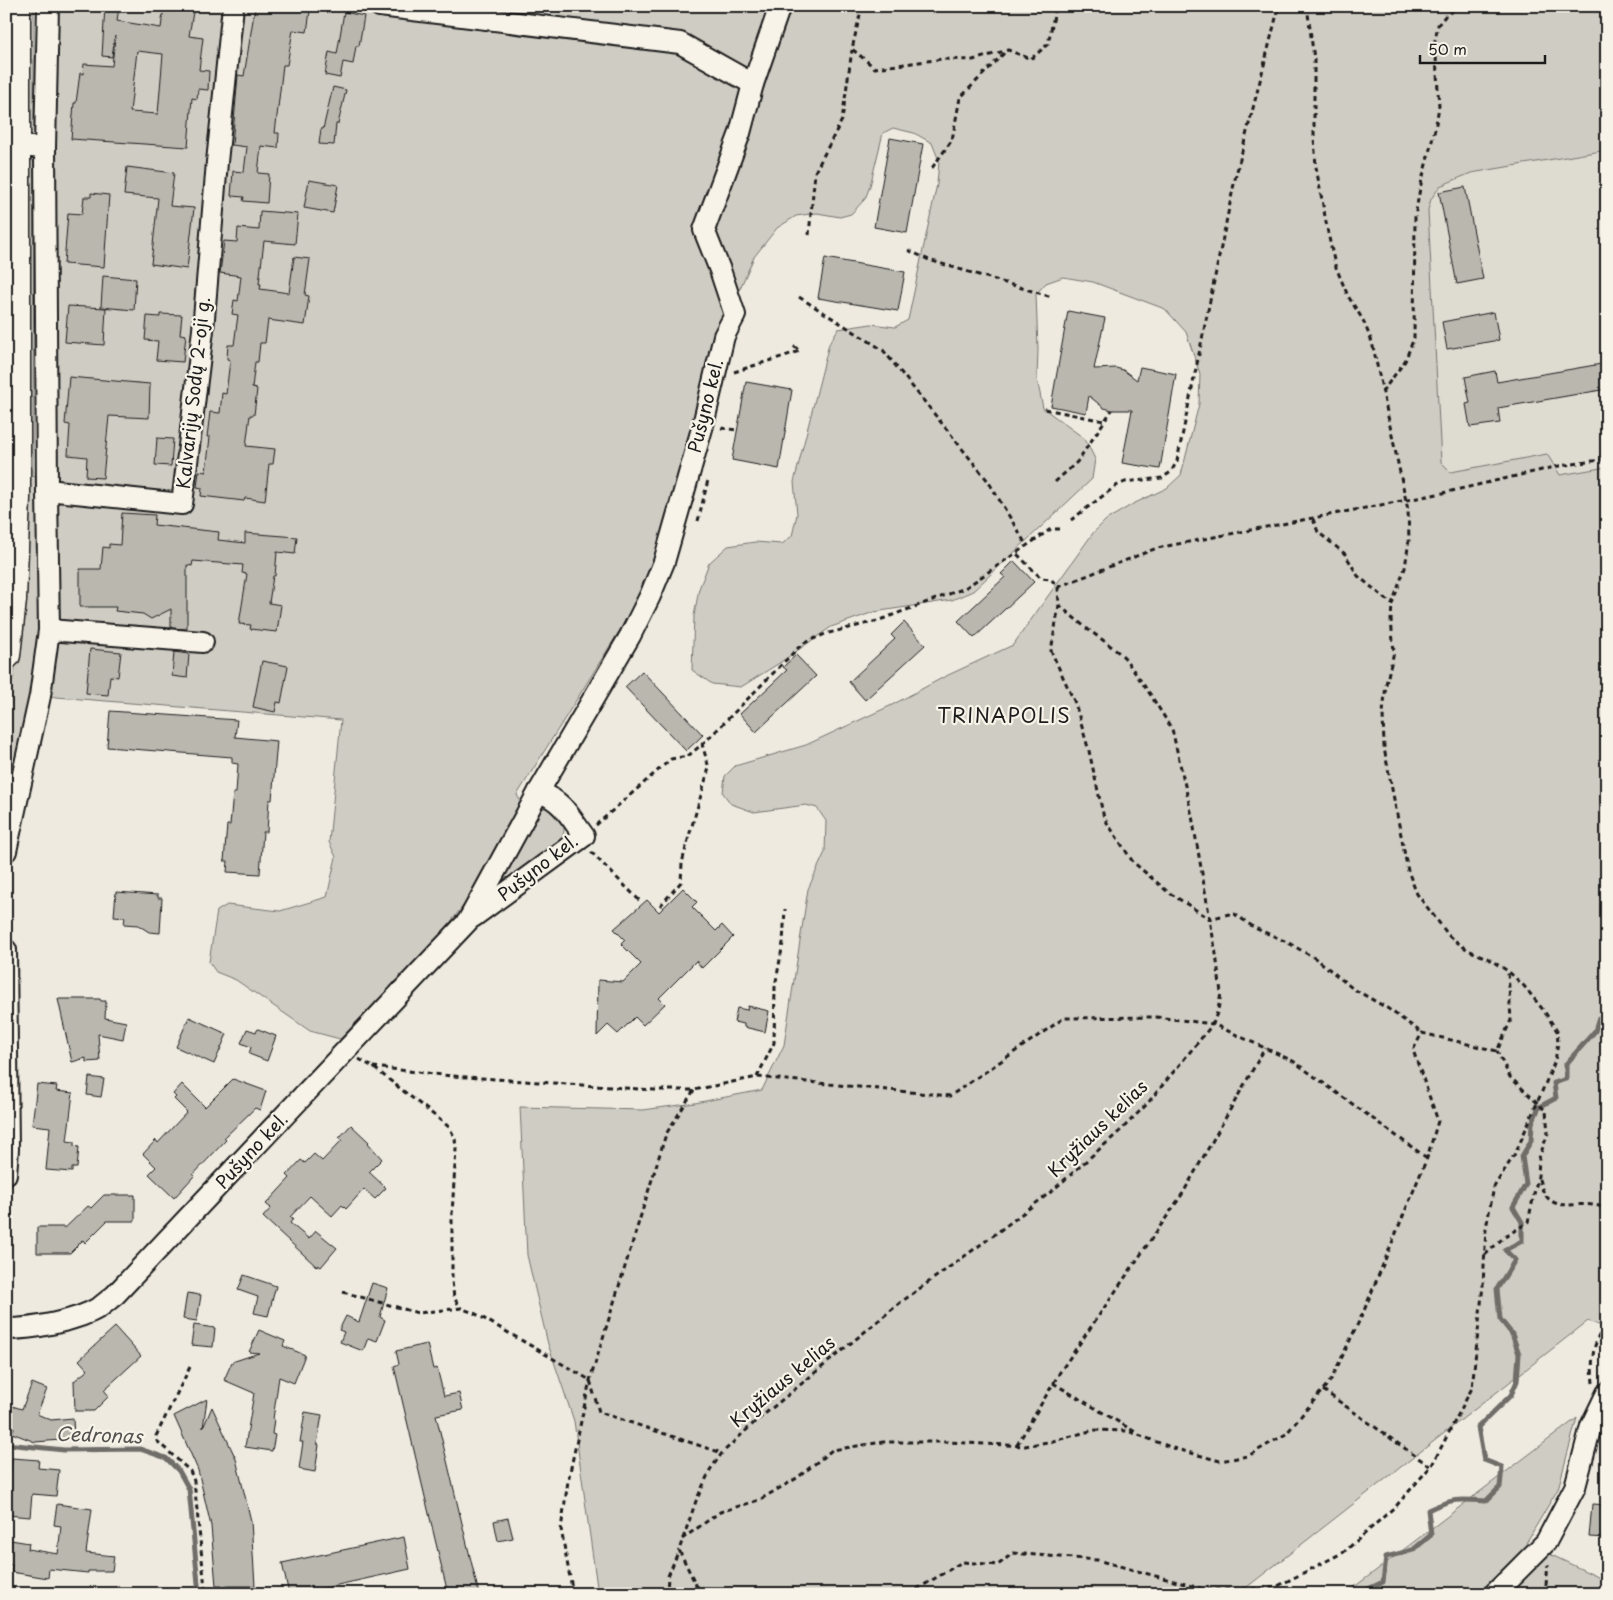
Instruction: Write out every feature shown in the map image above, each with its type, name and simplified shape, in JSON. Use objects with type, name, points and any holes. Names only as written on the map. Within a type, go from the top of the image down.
[{"type":"main road","points":[[6,656],[16,498],[16,6]]},
{"type":"street","points":[[6,851],[40,696],[49,630],[45,148],[48,6]]},
{"type":"street","name":"Kalvarijų Sodų 2-oji g.","points":[[47,490],[182,504],[202,330],[233,6]]},
{"type":"street","points":[[380,6],[680,43],[753,84]]},
{"type":"street","name":"Pušyno kel.","points":[[468,921],[539,790],[630,636],[664,562],[703,425],[722,343],[735,315],[704,230],[740,133],[753,84],[780,6]]},
{"type":"street","points":[[16,146],[45,148]]},
{"type":"street","points":[[49,630],[203,642]]},
{"type":"street","name":"Pušyno kel.","points":[[6,1329],[22,1329],[75,1318],[100,1306],[115,1294],[468,921],[582,838],[563,806],[554,798],[539,790]]},
{"type":"street","points":[[6,950],[8,1149],[6,1174]]},
{"type":"street","points":[[1494,1594],[1546,1542],[1575,1487],[1591,1426],[1603,1401]]},
{"type":"path","points":[[809,235],[815,172],[842,120],[852,49],[862,6]]},
{"type":"path","points":[[852,49],[875,68],[942,59],[973,60],[1008,50],[1032,59],[1048,44],[1056,6]]},
{"type":"path","points":[[1071,520],[1116,486],[1125,482],[1162,478],[1171,472],[1176,461],[1235,179],[1279,7],[1273,6]]},
{"type":"path","points":[[909,1594],[962,1562],[998,1565],[1013,1553],[1097,1560],[1207,1590],[1274,1588],[1344,1552],[1397,1505],[1431,1466],[1472,1388],[1486,1228],[1494,1187],[1516,1152],[1539,1105],[1555,1061],[1558,1043],[1557,1031],[1544,1011],[1524,986],[1508,971],[1488,958],[1468,950],[1450,937],[1417,894],[1408,872],[1384,748],[1384,700],[1394,652],[1391,620],[1392,604],[1404,568],[1409,540],[1405,501],[1372,342],[1363,320],[1348,296],[1335,265],[1328,233],[1316,167],[1314,60],[1306,6]]},
{"type":"path","points":[[1382,393],[1405,361],[1414,338],[1415,217],[1439,107],[1435,40],[1438,25],[1446,15],[1460,6]]},
{"type":"path","points":[[932,168],[952,140],[960,98],[1008,50]]},
{"type":"path","points":[[908,250],[929,260],[1052,297]]},
{"type":"path","points":[[799,297],[883,350],[988,481],[1027,546]]},
{"type":"path","points":[[732,381],[734,372],[800,351],[791,344]]},
{"type":"path","points":[[1045,409],[1104,422]]},
{"type":"path","points":[[1055,482],[1077,462],[1112,410]]},
{"type":"path","points":[[719,436],[723,419]]},
{"type":"path","points":[[1058,587],[1158,548],[1443,494],[1559,466],[1607,458]]},
{"type":"path","points":[[698,521],[709,476]]},
{"type":"path","points":[[1314,519],[1318,532],[1345,554],[1358,576],[1392,604]]},
{"type":"path","points":[[640,901],[582,838],[671,759],[688,756],[702,744],[802,644],[825,634],[877,621],[966,588],[1051,529],[1062,529]]},
{"type":"path","points":[[1016,553],[1041,578],[1051,579],[1058,587],[1059,605],[1051,651],[1075,703],[1089,751],[1104,818],[1133,862],[1168,892],[1210,919],[1233,913],[1255,928],[1287,942],[1318,960],[1352,988],[1387,1008],[1422,1033],[1497,1051],[1510,1077],[1546,1111],[1548,1133],[1539,1158],[1538,1176],[1528,1222],[1502,1239],[1485,1256]]},
{"type":"path","name":"Kryžiaus kelias","points":[[666,1594],[668,1576],[696,1501],[710,1470],[722,1453],[755,1422],[900,1302],[994,1236],[1052,1191],[1120,1131],[1147,1104],[1213,1024],[1221,993],[1216,954],[1192,816],[1172,729],[1124,657],[1059,605]]},
{"type":"path","points":[[660,906],[681,882],[682,863],[688,836],[709,768],[702,744]]},
{"type":"path","points":[[757,1077],[774,1043],[774,987],[783,943],[785,909]]},
{"type":"path","points":[[1497,1051],[1511,1020],[1508,971]]},
{"type":"path","points":[[372,1066],[452,1076],[654,1090],[694,1090],[757,1077],[950,1096],[1064,1018],[1156,1017],[1213,1024],[1293,1062],[1427,1158]]},
{"type":"path","points":[[682,1539],[720,1512],[758,1500],[797,1478],[832,1450],[883,1442],[1017,1445],[1053,1442],[1094,1430],[1128,1431],[1173,1448],[1220,1461],[1248,1456],[1286,1434],[1331,1380],[1363,1313],[1427,1158],[1438,1121],[1413,1050],[1422,1033]]},
{"type":"path","points":[[1017,1445],[1053,1383],[1183,1193],[1265,1048]]},
{"type":"path","points":[[346,1051],[372,1066],[449,1127],[455,1138],[456,1164],[452,1214],[452,1281],[454,1298],[461,1308]]},
{"type":"path","points":[[573,1594],[561,1529],[568,1481],[590,1380],[666,1134],[694,1090]]},
{"type":"path","points":[[1538,1176],[1541,1191],[1551,1202],[1564,1205],[1592,1204],[1607,1209]]},
{"type":"path","points":[[343,1292],[418,1313],[461,1308],[476,1314],[590,1380],[599,1412],[722,1453]]},
{"type":"path","points":[[1603,1401],[1593,1389],[1592,1366],[1594,1347],[1600,1332],[1607,1324]]},
{"type":"path","points":[[190,1367],[156,1436],[156,1441],[190,1471],[194,1482],[205,1588]]},
{"type":"path","points":[[1053,1383],[1145,1437]]},
{"type":"path","points":[[1323,1390],[1431,1466]]},
{"type":"path","points":[[679,1550],[696,1585],[704,1594]]},
{"type":"shaded area","points":[[25,6],[34,6],[34,140],[27,138]]},
{"type":"shaded area","points":[[54,6],[1607,6],[1607,150],[1471,173],[1440,186],[1431,199],[1428,210],[1441,462],[1451,472],[1547,454],[1560,475],[1607,467],[1607,1328],[1588,1321],[1238,1594],[598,1594],[574,1421],[548,1344],[527,1255],[520,1107],[643,1110],[695,1103],[762,1090],[784,1045],[808,889],[825,852],[826,821],[817,808],[806,805],[754,812],[731,804],[723,793],[725,776],[735,766],[806,745],[1013,645],[1093,533],[1106,520],[1133,504],[1167,488],[1181,475],[1199,404],[1200,374],[1186,332],[1165,309],[1093,282],[1063,277],[1046,283],[1036,294],[1037,379],[1043,408],[1085,439],[1095,459],[1092,479],[973,591],[952,600],[874,612],[831,627],[741,687],[712,684],[692,670],[694,616],[699,589],[709,563],[728,546],[755,542],[782,544],[792,536],[797,514],[794,482],[829,344],[838,329],[871,324],[895,327],[908,320],[937,184],[939,161],[932,143],[914,133],[893,128],[883,133],[865,199],[851,214],[840,217],[817,213],[796,216],[777,228],[754,257],[721,331],[654,560],[628,617],[517,795],[524,807],[474,892],[442,933],[340,1039],[310,1031],[236,980],[216,972],[209,962],[217,911],[227,905],[280,911],[327,897],[336,857],[329,842],[341,720],[44,696]]},
{"type":"shaded area","points":[[1607,150],[1607,467],[1560,475],[1547,454],[1451,472],[1441,462],[1428,210],[1431,199],[1440,186],[1471,173]]},
{"type":"shaded area","points":[[30,160],[34,161],[33,476],[39,478],[41,643],[6,814],[6,722],[18,649],[27,162]]},
{"type":"shaded area","points":[[547,807],[558,809],[565,821],[563,838],[503,884],[499,884],[537,811]]},
{"type":"shaded area","points":[[1577,1418],[1558,1489],[1526,1543],[1600,1578],[1607,1578],[1607,1594],[1345,1594]]},
{"type":"building","points":[[105,6],[119,6],[117,21],[161,28],[164,6],[194,6],[189,36],[203,38],[199,70],[209,71],[208,90],[198,89],[197,99],[192,98],[188,147],[71,139],[74,103],[76,103],[80,73],[83,74],[84,64],[112,66],[115,36],[112,57],[102,56]],"holes":[[[137,51],[163,54],[158,114],[130,112]]]},
{"type":"building","points":[[255,7],[310,11],[307,32],[293,30],[287,65],[283,65],[275,133],[279,133],[278,148],[261,146],[258,173],[269,174],[267,203],[243,201],[244,197],[231,196],[233,171],[244,172],[247,147],[232,145],[238,75],[244,76]]},
{"type":"building","points":[[344,12],[364,16],[359,46],[356,46],[353,64],[343,62],[340,78],[325,75],[329,52],[337,54]]},
{"type":"building","points":[[333,87],[346,90],[338,124],[336,124],[334,145],[319,144],[321,129],[323,129]]},
{"type":"building","points":[[890,138],[923,144],[907,233],[874,227]]},
{"type":"building","points":[[127,167],[174,173],[170,206],[194,208],[187,269],[151,264],[158,198],[124,195]]},
{"type":"building","points":[[309,180],[338,185],[333,213],[304,208]]},
{"type":"building","points":[[1465,187],[1483,279],[1457,284],[1439,192]]},
{"type":"building","points":[[91,193],[109,195],[104,267],[64,264],[68,213],[82,214],[84,197],[91,197]]},
{"type":"building","points":[[260,211],[298,214],[295,244],[264,241],[259,284],[261,284],[260,289],[289,293],[294,257],[310,259],[305,295],[309,296],[305,325],[268,320],[265,343],[260,343],[258,362],[255,362],[252,388],[257,389],[254,415],[250,415],[246,446],[275,449],[273,464],[269,464],[265,501],[245,498],[244,501],[201,496],[202,488],[197,487],[199,471],[206,472],[210,437],[207,437],[210,412],[220,413],[222,393],[226,394],[230,360],[227,359],[228,345],[234,345],[238,315],[232,314],[234,300],[238,301],[241,276],[220,273],[224,241],[237,242],[238,228],[259,230]]},
{"type":"building","points":[[825,258],[905,272],[898,311],[818,298]]},
{"type":"building","points":[[103,276],[136,279],[134,310],[101,307]]},
{"type":"building","points":[[68,306],[106,308],[104,345],[65,342]]},
{"type":"building","points":[[1068,311],[1105,318],[1094,369],[1116,368],[1123,370],[1137,380],[1140,367],[1176,374],[1160,469],[1122,463],[1132,410],[1104,408],[1089,396],[1086,413],[1051,406]]},
{"type":"building","points":[[1494,312],[1499,340],[1447,349],[1442,322]]},
{"type":"building","points":[[160,314],[182,315],[180,334],[186,335],[183,362],[156,360],[158,341],[145,340],[147,316],[160,317]]},
{"type":"building","points":[[1607,363],[1607,389],[1498,408],[1500,423],[1470,427],[1466,404],[1470,403],[1465,377],[1495,371],[1497,382]]},
{"type":"building","points":[[69,377],[150,384],[149,418],[109,416],[103,478],[86,477],[87,457],[68,455],[70,425],[65,424]]},
{"type":"building","points":[[746,382],[792,390],[779,469],[732,460]]},
{"type":"building","points":[[157,438],[173,439],[171,466],[155,465]]},
{"type":"building","points":[[122,513],[155,515],[154,525],[219,532],[218,540],[245,543],[245,533],[297,537],[295,554],[277,552],[275,576],[273,576],[269,603],[281,605],[277,632],[250,629],[251,625],[239,624],[247,574],[242,573],[243,565],[193,561],[192,566],[187,565],[187,629],[171,628],[171,609],[151,619],[143,614],[115,611],[116,607],[80,607],[80,569],[101,569],[103,547],[109,548],[109,544],[120,545]]},
{"type":"building","points":[[1014,561],[1034,582],[974,638],[958,621],[1005,577],[1001,574]]},
{"type":"building","points":[[904,622],[925,645],[865,700],[849,682],[895,639],[891,635]]},
{"type":"building","points":[[90,649],[121,652],[118,677],[110,676],[108,695],[86,693]]},
{"type":"building","points":[[174,652],[189,654],[187,678],[172,676]]},
{"type":"building","points":[[796,655],[816,676],[756,732],[740,714],[787,670],[783,667]]},
{"type":"building","points":[[262,661],[288,666],[281,703],[277,702],[275,712],[253,707]]},
{"type":"building","points":[[642,671],[703,735],[686,751],[625,687]]},
{"type":"building","points":[[110,711],[237,720],[235,737],[277,741],[272,800],[269,800],[267,832],[263,832],[260,874],[227,872],[228,861],[224,861],[227,825],[230,825],[233,793],[236,793],[238,764],[232,763],[232,757],[107,747]]},
{"type":"building","points":[[683,888],[697,902],[692,907],[716,931],[722,925],[733,937],[702,968],[696,961],[659,998],[665,1004],[643,1025],[635,1017],[618,1034],[608,1025],[597,1036],[598,980],[623,982],[641,964],[621,944],[625,940],[614,929],[647,900],[659,912]]},
{"type":"building","points":[[116,892],[158,895],[158,898],[162,898],[160,933],[149,932],[138,925],[124,924],[125,917],[114,916]]},
{"type":"building","points":[[58,999],[100,999],[101,1001],[106,1001],[105,1018],[126,1022],[123,1039],[98,1034],[100,1061],[86,1062],[86,1058],[72,1062]]},
{"type":"building","points":[[748,1006],[769,1011],[765,1032],[744,1027],[744,1024],[734,1022],[737,1008],[747,1010]]},
{"type":"building","points":[[189,1017],[227,1034],[214,1064],[176,1047]]},
{"type":"building","points":[[247,1029],[256,1032],[258,1029],[276,1036],[267,1061],[249,1054],[251,1047],[241,1043]]},
{"type":"building","points":[[89,1077],[104,1079],[101,1097],[87,1095]]},
{"type":"building","points":[[233,1079],[266,1091],[260,1110],[255,1108],[224,1138],[226,1140],[174,1198],[149,1174],[156,1167],[143,1154],[156,1140],[158,1143],[187,1112],[174,1099],[176,1097],[173,1094],[182,1084],[205,1107]]},
{"type":"building","points":[[37,1084],[57,1086],[56,1091],[73,1093],[67,1141],[74,1142],[74,1146],[79,1147],[77,1168],[72,1168],[72,1172],[46,1170],[50,1127],[32,1125]]},
{"type":"building","points":[[351,1125],[369,1142],[382,1159],[369,1172],[386,1188],[375,1199],[364,1189],[346,1209],[342,1205],[332,1216],[310,1196],[290,1217],[293,1219],[290,1223],[309,1239],[316,1231],[337,1248],[321,1267],[318,1265],[317,1267],[263,1217],[271,1208],[266,1204],[290,1178],[287,1175],[301,1160],[305,1163],[314,1154],[322,1161],[342,1140],[339,1138]]},
{"type":"building","points":[[104,1195],[135,1195],[135,1221],[107,1221],[85,1243],[83,1240],[70,1253],[37,1253],[37,1227],[66,1227],[88,1206],[91,1208]]},
{"type":"building","points":[[244,1275],[276,1286],[268,1316],[254,1313],[258,1297],[238,1290]]},
{"type":"building","points":[[372,1283],[388,1288],[380,1317],[385,1320],[377,1341],[368,1338],[363,1351],[340,1342],[344,1332],[339,1330],[346,1316],[359,1322]]},
{"type":"building","points":[[187,1293],[201,1295],[197,1321],[183,1319]]},
{"type":"building","points":[[194,1325],[215,1328],[213,1347],[191,1345]]},
{"type":"building","points":[[115,1327],[141,1356],[104,1390],[109,1396],[94,1411],[75,1411],[74,1381],[88,1370],[79,1360]]},
{"type":"building","points":[[259,1330],[285,1341],[283,1346],[305,1355],[294,1383],[279,1377],[273,1419],[272,1434],[275,1435],[272,1451],[245,1447],[254,1393],[224,1380],[232,1362],[259,1353],[249,1352]]},
{"type":"building","points":[[427,1344],[433,1369],[437,1368],[444,1396],[459,1393],[463,1410],[436,1415],[479,1594],[448,1594],[394,1366],[399,1364],[396,1351]]},
{"type":"building","points":[[32,1383],[47,1389],[37,1414],[51,1420],[73,1418],[74,1439],[35,1442],[12,1433],[14,1428],[6,1425],[12,1406],[22,1409]]},
{"type":"building","points":[[207,1399],[203,1428],[212,1407],[236,1459],[251,1521],[255,1586],[216,1586],[211,1526],[198,1470],[174,1416]]},
{"type":"building","points":[[305,1412],[322,1415],[315,1472],[299,1469],[303,1442],[300,1442]]},
{"type":"building","points":[[12,1458],[39,1460],[38,1468],[59,1470],[56,1496],[32,1494],[30,1517],[7,1515]]},
{"type":"building","points":[[57,1504],[92,1509],[86,1553],[114,1556],[112,1571],[88,1571],[88,1573],[49,1569],[48,1578],[11,1572],[12,1565],[7,1564],[11,1540],[29,1543],[28,1549],[58,1554],[61,1526],[54,1525]]},
{"type":"building","points":[[1592,1504],[1607,1505],[1607,1538],[1589,1537]]},
{"type":"building","points":[[508,1518],[513,1538],[498,1541],[494,1521]]},
{"type":"building","points":[[404,1537],[410,1569],[297,1594],[289,1594],[282,1563]]},
{"type":"waterway","name":"Cedronas","points":[[1341,1594],[1362,1592],[1383,1582],[1386,1557],[1413,1550],[1431,1535],[1428,1510],[1456,1500],[1486,1501],[1500,1487],[1502,1467],[1484,1460],[1478,1427],[1511,1395],[1517,1381],[1519,1354],[1512,1334],[1500,1319],[1497,1289],[1515,1260],[1505,1250],[1522,1241],[1522,1222],[1513,1207],[1526,1184],[1522,1156],[1531,1141],[1532,1123],[1539,1107],[1556,1098],[1554,1083],[1566,1079],[1566,1064],[1595,1031],[1599,1018],[1607,1014]]},
{"type":"waterway","name":"Cedronas","points":[[6,1444],[64,1450],[140,1449],[166,1458],[179,1471],[189,1489],[199,1594]]},
{"type":"district","name":"TRINAPOLIS","points":[[1004,716]]}]
